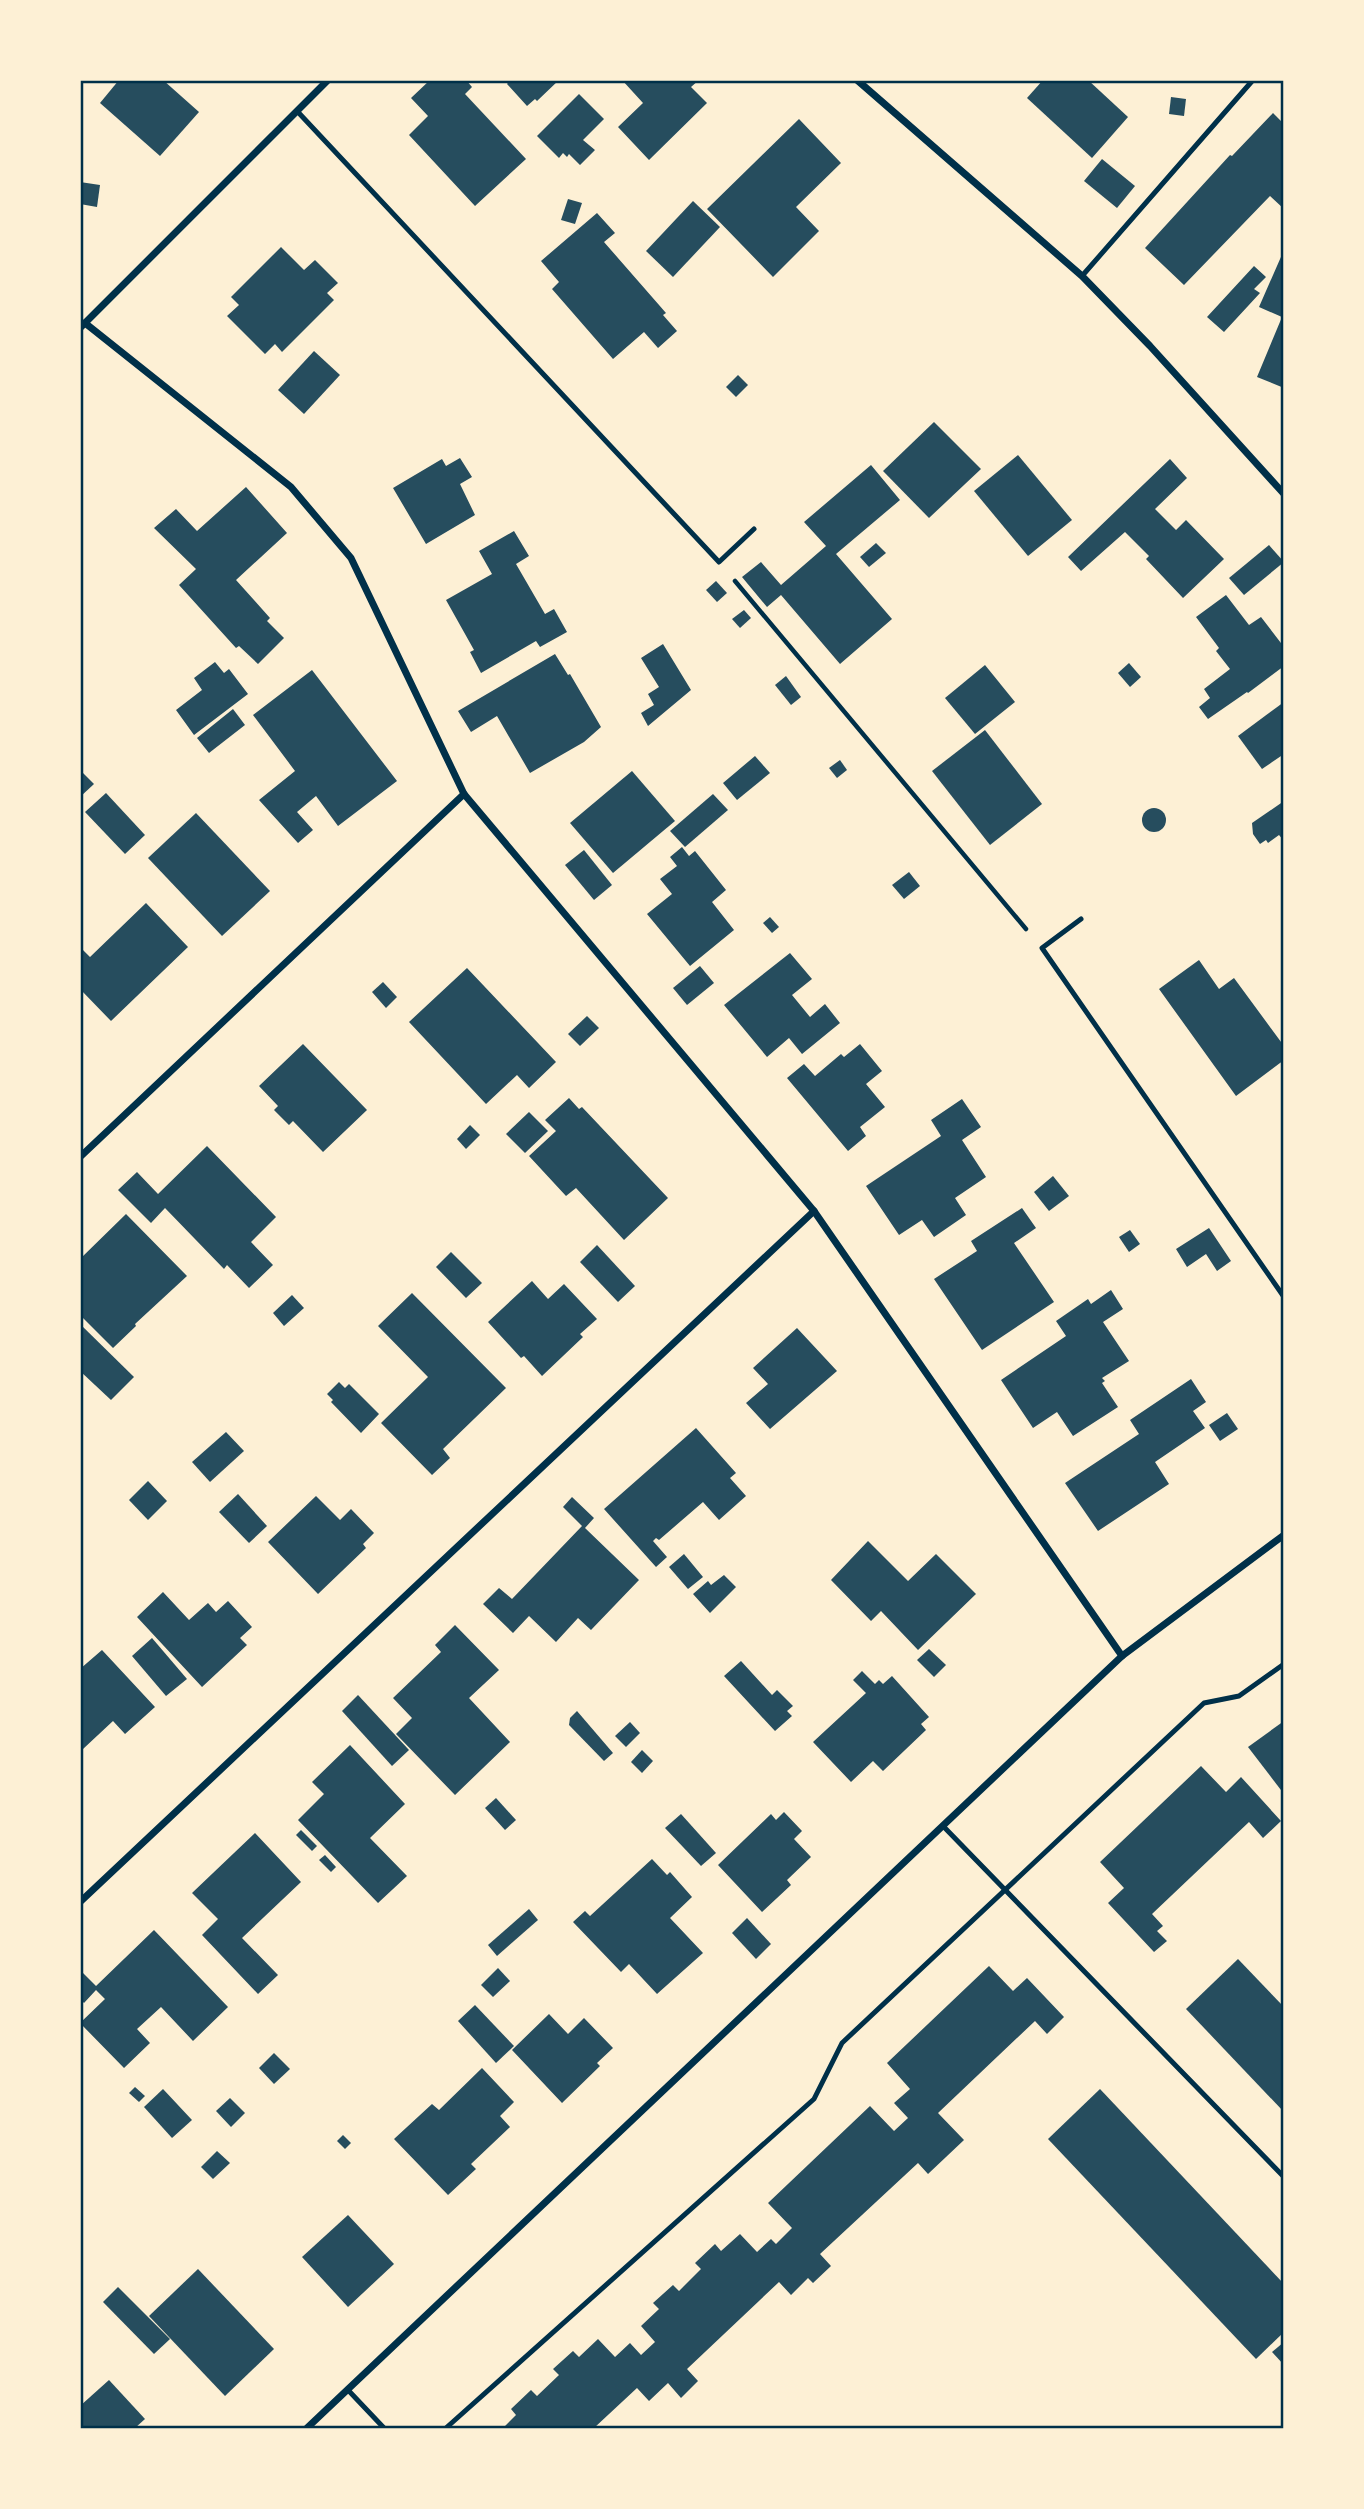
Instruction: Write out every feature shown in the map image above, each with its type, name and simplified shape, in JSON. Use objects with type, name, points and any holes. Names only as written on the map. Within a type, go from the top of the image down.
[{"type":"street","points":[[328,80],[83,326],[291,487],[351,558],[464,794],[814,1211],[1122,1656]]},
{"type":"street","points":[[857,80],[1082,276],[1150,346],[1283,494]]},
{"type":"street","points":[[80,1157],[464,794]]},
{"type":"street","points":[[80,1902],[814,1211]]},
{"type":"street","points":[[307,2428],[1122,1656],[1283,1535]]},
{"type":"lane","points":[[1082,276],[1253,80]]},
{"type":"lane","points":[[297,111],[719,562],[754,529]]},
{"type":"lane","points":[[1081,919],[1042,948],[1283,1297]]},
{"type":"lane","points":[[446,2428],[814,2099],[842,2043],[1204,1703],[1239,1696],[1283,1664]]},
{"type":"lane","points":[[943,1826],[1283,2177]]},
{"type":"lane","points":[[348,2390],[384,2428]]},
{"type":"path","points":[[719,562],[1042,948]]},
{"type":"building","points":[[119,80],[163,80],[199,112],[160,156],[100,103]]},
{"type":"building","points":[[430,80],[466,80],[472,87],[465,94],[526,159],[475,206],[409,135],[428,116],[411,98]]},
{"type":"building","points":[[510,80],[559,80],[537,101],[535,99],[527,106],[507,84]]},
{"type":"building","points":[[622,80],[699,80],[691,87],[707,103],[649,160],[618,127],[643,103]]},
{"type":"building","points":[[1043,80],[1088,80],[1128,117],[1092,158],[1027,98]]},
{"type":"building","points":[[579,94],[604,119],[583,140],[595,150],[580,165],[569,154],[567,157],[563,153],[559,158],[537,136]]},
{"type":"building","points":[[1171,97],[1186,99],[1184,116],[1169,114]]},
{"type":"building","points":[[1273,113],[1284,124],[1284,209],[1270,196],[1184,285],[1145,248],[1230,155],[1232,156]]},
{"type":"building","points":[[799,119],[841,163],[796,207],[819,231],[773,277],[707,209]]},
{"type":"building","points":[[1102,159],[1135,186],[1117,208],[1084,181]]},
{"type":"building","points":[[80,182],[100,185],[97,207],[80,204]]},
{"type":"building","points":[[568,199],[582,203],[575,224],[561,220]]},
{"type":"building","points":[[693,201],[720,227],[673,277],[646,251]]},
{"type":"building","points":[[597,213],[615,233],[604,242],[666,313],[663,315],[677,331],[658,348],[644,332],[613,359],[552,289],[559,282],[541,261]]},
{"type":"building","points":[[281,247],[304,270],[315,260],[338,283],[327,293],[334,300],[282,352],[275,344],[265,354],[227,316],[239,305],[231,297]]},
{"type":"building","points":[[1284,250],[1284,388],[1257,377],[1282,317],[1259,307]]},
{"type":"building","points":[[1254,266],[1266,277],[1254,289],[1260,293],[1224,332],[1207,317]]},
{"type":"building","points":[[314,351],[340,375],[304,414],[278,390]]},
{"type":"building","points":[[738,375],[748,385],[736,397],[726,387]]},
{"type":"building","points":[[934,422],[981,469],[929,518],[883,471]]},
{"type":"building","points":[[1018,455],[1072,520],[1028,556],[974,491]]},
{"type":"building","points":[[460,458],[472,477],[460,484],[475,515],[426,544],[393,488],[442,459],[446,466]]},
{"type":"building","points":[[1170,459],[1187,478],[1155,509],[1176,530],[1186,520],[1224,559],[1183,598],[1146,559],[1149,556],[1125,532],[1081,571],[1068,557]]},
{"type":"building","points":[[871,465],[900,500],[836,554],[892,619],[840,664],[781,595],[767,607],[742,577],[761,562],[781,585],[826,546],[804,522]]},
{"type":"building","points":[[246,487],[287,533],[236,580],[270,618],[267,621],[284,638],[258,664],[239,646],[236,648],[179,585],[196,569],[154,528],[176,509],[197,531]]},
{"type":"building","points":[[514,531],[529,556],[516,564],[545,614],[554,609],[567,632],[540,647],[536,641],[481,673],[470,652],[474,650],[446,600],[492,574],[479,551]]},
{"type":"building","points":[[876,543],[886,553],[869,567],[860,557]]},
{"type":"building","points":[[1269,545],[1284,562],[1244,595],[1229,578]]},
{"type":"building","points":[[716,581],[727,593],[717,602],[706,590]]},
{"type":"building","points":[[1226,595],[1249,625],[1261,617],[1284,647],[1284,666],[1208,719],[1199,707],[1210,698],[1204,689],[1230,669],[1216,651],[1219,648],[1196,617]]},
{"type":"building","points":[[744,610],[751,618],[740,628],[732,619]]},
{"type":"building","points":[[663,644],[691,690],[648,726],[641,713],[654,705],[648,694],[659,687],[641,658]]},
{"type":"building","points":[[555,654],[601,727],[584,742],[530,773],[497,716],[471,732],[458,711]]},
{"type":"building","points":[[215,662],[224,673],[229,669],[248,694],[194,735],[176,710],[202,690],[194,678]]},
{"type":"building","points":[[1129,663],[1141,677],[1130,687],[1118,673]]},
{"type":"building","points":[[985,665],[1015,702],[975,734],[945,698]]},
{"type":"building","points":[[312,670],[397,781],[338,826],[316,796],[297,812],[313,830],[298,843],[259,800],[295,771],[253,715]]},
{"type":"building","points":[[786,676],[801,697],[791,705],[775,685]]},
{"type":"building","points":[[1284,702],[1284,754],[1262,769],[1238,736]]},
{"type":"building","points":[[233,709],[245,725],[209,753],[197,738]]},
{"type":"building","points":[[985,730],[1042,804],[990,845],[932,771]]},
{"type":"building","points":[[755,756],[770,773],[737,800],[723,783]]},
{"type":"building","points":[[840,760],[847,770],[837,778],[829,768]]},
{"type":"building","points":[[80,770],[94,784],[80,797]]},
{"type":"building","points":[[632,771],[675,821],[613,873],[570,823]]},
{"type":"building","points":[[106,793],[145,835],[125,854],[85,812]]},
{"type":"building","points":[[713,794],[728,810],[685,847],[670,831]]},
{"type":"building","points":[[1284,801],[1284,841],[1279,835],[1268,843],[1266,840],[1260,844],[1253,834],[1252,823]]},
{"type":"building","points":[[1154,808],[1163,811],[1166,820],[1163,829],[1154,832],[1145,829],[1142,820],[1145,811]]},
{"type":"building","points":[[196,813],[270,891],[222,936],[148,858]]},
{"type":"building","points":[[682,847],[689,856],[695,851],[726,890],[712,902],[734,930],[690,966],[647,914],[672,894],[660,879],[677,866],[670,857]]},
{"type":"building","points":[[584,850],[612,885],[594,900],[565,865]]},
{"type":"building","points":[[909,872],[920,886],[904,899],[892,885]]},
{"type":"building","points":[[146,903],[188,947],[111,1021],[80,989],[80,947],[90,957]]},
{"type":"building","points":[[770,917],[779,927],[772,933],[763,923]]},
{"type":"building","points":[[790,953],[812,979],[792,995],[810,1017],[825,1004],[840,1023],[802,1054],[789,1038],[767,1057],[724,1005]]},
{"type":"building","points":[[1199,960],[1219,989],[1234,978],[1284,1046],[1284,1060],[1236,1096],[1159,989]]},
{"type":"building","points":[[700,966],[714,983],[687,1005],[673,988]]},
{"type":"building","points":[[467,968],[556,1062],[529,1088],[517,1075],[486,1104],[409,1022]]},
{"type":"building","points":[[383,982],[397,997],[386,1008],[372,992]]},
{"type":"building","points":[[587,1016],[599,1028],[580,1046],[568,1034]]},
{"type":"building","points":[[303,1044],[367,1110],[323,1152],[293,1121],[289,1125],[274,1110],[278,1106],[259,1086]]},
{"type":"building","points":[[860,1044],[882,1071],[866,1084],[885,1107],[860,1127],[866,1136],[848,1151],[787,1078],[804,1064],[815,1076],[841,1054],[844,1057]]},
{"type":"building","points":[[569,1098],[579,1109],[582,1107],[668,1198],[624,1240],[576,1188],[566,1196],[529,1156],[556,1131],[545,1120]]},
{"type":"building","points":[[962,1099],[981,1127],[962,1140],[986,1177],[955,1198],[966,1215],[934,1237],[922,1220],[899,1235],[866,1186],[941,1136],[931,1120]]},
{"type":"building","points":[[529,1112],[548,1131],[525,1153],[506,1134]]},
{"type":"building","points":[[470,1125],[480,1135],[466,1149],[457,1139]]},
{"type":"building","points":[[207,1146],[276,1217],[251,1242],[273,1265],[249,1288],[227,1265],[224,1269],[165,1208],[151,1223],[118,1190],[137,1172],[158,1194]]},
{"type":"building","points":[[1053,1176],[1069,1196],[1049,1211],[1034,1192]]},
{"type":"building","points":[[1022,1208],[1036,1228],[1014,1243],[1054,1302],[982,1350],[934,1279],[977,1251],[971,1241]]},
{"type":"building","points":[[126,1214],[187,1276],[113,1348],[80,1315],[80,1259]]},
{"type":"building","points":[[1209,1228],[1231,1261],[1217,1271],[1206,1254],[1187,1267],[1176,1249]]},
{"type":"building","points":[[1130,1230],[1140,1244],[1129,1252],[1119,1237]]},
{"type":"building","points":[[597,1245],[635,1286],[618,1302],[580,1262]]},
{"type":"building","points":[[451,1252],[482,1283],[466,1298],[436,1267]]},
{"type":"building","points":[[532,1281],[548,1299],[564,1284],[597,1319],[580,1334],[583,1337],[542,1376],[524,1356],[521,1358],[488,1322]]},
{"type":"building","points":[[1111,1290],[1123,1309],[1103,1322],[1129,1361],[1102,1378],[1105,1381],[1102,1383],[1118,1407],[1073,1436],[1057,1412],[1033,1428],[1001,1380],[1066,1336],[1056,1321],[1088,1299],[1091,1304]]},
{"type":"building","points":[[412,1293],[506,1388],[443,1449],[450,1458],[432,1475],[381,1423],[428,1377],[378,1326]]},
{"type":"building","points":[[292,1295],[304,1308],[284,1326],[273,1313]]},
{"type":"building","points":[[80,1324],[134,1377],[111,1400],[80,1371]]},
{"type":"building","points":[[797,1328],[837,1371],[770,1429],[746,1403],[768,1384],[753,1368]]},
{"type":"building","points":[[1191,1379],[1206,1402],[1193,1411],[1205,1428],[1155,1462],[1169,1484],[1098,1531],[1065,1483],[1139,1434],[1130,1420]]},
{"type":"building","points":[[339,1382],[345,1388],[349,1384],[379,1414],[361,1433],[331,1402],[333,1400],[327,1394]]},
{"type":"building","points":[[1227,1413],[1238,1429],[1220,1441],[1209,1425]]},
{"type":"building","points":[[696,1428],[736,1473],[730,1478],[746,1496],[719,1520],[703,1502],[659,1540],[656,1538],[653,1541],[667,1557],[656,1567],[604,1509]]},
{"type":"building","points":[[226,1432],[244,1451],[210,1482],[192,1462]]},
{"type":"building","points":[[148,1481],[167,1501],[148,1520],[129,1500]]},
{"type":"building","points":[[238,1494],[267,1526],[249,1543],[219,1512]]},
{"type":"building","points":[[316,1496],[340,1520],[351,1509],[374,1533],[363,1544],[366,1548],[318,1594],[268,1542]]},
{"type":"building","points":[[572,1497],[594,1518],[585,1528],[639,1580],[591,1630],[578,1618],[556,1642],[529,1616],[513,1633],[483,1604],[499,1588],[512,1599],[582,1526],[563,1507]]},
{"type":"building","points":[[868,1541],[908,1581],[936,1554],[976,1594],[918,1650],[881,1611],[871,1621],[831,1580]]},
{"type":"building","points":[[684,1554],[703,1577],[688,1589],[669,1567]]},
{"type":"building","points":[[724,1575],[736,1587],[710,1613],[693,1594],[708,1581],[711,1585]]},
{"type":"building","points":[[163,1592],[189,1620],[208,1603],[216,1612],[228,1601],[252,1627],[240,1638],[247,1645],[202,1687],[137,1617]]},
{"type":"building","points":[[455,1625],[499,1670],[469,1698],[510,1742],[455,1795],[396,1734],[412,1718],[393,1698],[441,1652],[435,1645]]},
{"type":"building","points":[[152,1638],[187,1679],[166,1696],[132,1656]]},
{"type":"building","points":[[929,1649],[946,1665],[934,1677],[917,1660]]},
{"type":"building","points":[[102,1650],[155,1707],[125,1734],[113,1721],[83,1749],[80,1746],[80,1669]]},
{"type":"building","points":[[741,1661],[772,1695],[777,1690],[793,1706],[787,1711],[792,1716],[775,1731],[724,1676]]},
{"type":"building","points":[[862,1671],[875,1684],[879,1680],[883,1684],[892,1676],[929,1717],[921,1724],[926,1730],[883,1771],[873,1761],[851,1782],[813,1742],[866,1693],[853,1680]]},
{"type":"building","points":[[358,1695],[409,1750],[392,1766],[342,1711]]},
{"type":"building","points":[[577,1711],[613,1753],[604,1761],[569,1725],[570,1718]]},
{"type":"building","points":[[1284,1721],[1284,1794],[1248,1747]]},
{"type":"building","points":[[630,1722],[640,1733],[626,1747],[615,1736]]},
{"type":"building","points":[[350,1745],[405,1804],[370,1838],[407,1876],[378,1903],[298,1820],[324,1794],[312,1782]]},
{"type":"building","points":[[642,1750],[653,1761],[642,1773],[631,1762]]},
{"type":"building","points":[[1201,1766],[1226,1792],[1241,1777],[1281,1821],[1263,1838],[1249,1822],[1152,1914],[1163,1926],[1157,1931],[1167,1941],[1154,1952],[1108,1903],[1124,1888],[1100,1862]]},
{"type":"building","points":[[496,1798],[516,1820],[505,1830],[485,1808]]},
{"type":"building","points":[[784,1812],[802,1831],[794,1839],[811,1857],[787,1880],[791,1885],[762,1912],[718,1865],[771,1814],[776,1820]]},
{"type":"building","points":[[681,1814],[716,1853],[701,1866],[665,1828]]},
{"type":"building","points":[[301,1830],[317,1846],[312,1851],[296,1835]]},
{"type":"building","points":[[255,1833],[301,1882],[242,1938],[278,1975],[258,1994],[202,1935],[218,1919],[192,1893]]},
{"type":"building","points":[[325,1855],[336,1867],[331,1872],[319,1860]]},
{"type":"building","points":[[652,1859],[667,1875],[670,1872],[692,1897],[670,1918],[703,1953],[657,1994],[629,1964],[621,1972],[573,1922],[585,1911],[590,1916]]},
{"type":"building","points":[[529,1909],[538,1920],[497,1956],[488,1945]]},
{"type":"building","points":[[747,1918],[771,1944],[756,1959],[732,1933]]},
{"type":"building","points":[[154,1930],[228,2007],[193,2041],[161,2007],[137,2029],[150,2043],[124,2068],[80,2023],[105,1999],[96,1990],[84,2003],[80,1999],[80,1970],[96,1986]]},
{"type":"building","points":[[1238,1959],[1284,2007],[1284,2112],[1186,2009]]},
{"type":"building","points":[[989,1966],[1013,1991],[1027,1978],[1064,2017],[1047,2034],[1035,2021],[938,2113],[964,2140],[928,2174],[918,2163],[820,2254],[831,2266],[813,2283],[808,2278],[791,2295],[779,2282],[687,2369],[698,2381],[681,2398],[668,2383],[649,2401],[637,2388],[594,2428],[503,2428],[516,2415],[511,2409],[531,2390],[537,2396],[559,2375],[553,2369],[573,2351],[579,2357],[598,2339],[615,2357],[630,2343],[641,2355],[655,2342],[641,2326],[659,2309],[653,2303],[673,2285],[679,2291],[701,2269],[695,2263],[715,2244],[721,2251],[740,2234],[757,2252],[771,2239],[776,2244],[792,2228],[768,2203],[870,2106],[894,2131],[908,2118],[894,2103],[910,2089],[887,2063]]},
{"type":"building","points":[[498,1968],[510,1981],[493,1997],[481,1985]]},
{"type":"building","points":[[475,2005],[514,2046],[496,2063],[458,2021]]},
{"type":"building","points":[[549,2014],[568,2034],[584,2018],[613,2048],[597,2063],[600,2066],[562,2103],[512,2050]]},
{"type":"building","points":[[274,2053],[290,2069],[274,2084],[259,2068]]},
{"type":"building","points":[[482,2068],[514,2102],[500,2116],[510,2127],[471,2164],[476,2169],[448,2195],[394,2139],[432,2104],[439,2110]]},
{"type":"building","points":[[135,2087],[145,2096],[139,2102],[129,2093]]},
{"type":"building","points":[[163,2089],[192,2120],[172,2138],[144,2107]]},
{"type":"building","points":[[1100,2089],[1284,2284],[1284,2332],[1256,2359],[1048,2139]]},
{"type":"building","points":[[230,2098],[245,2113],[231,2127],[216,2111]]},
{"type":"building","points":[[343,2135],[351,2143],[345,2149],[337,2141]]},
{"type":"building","points":[[217,2151],[230,2163],[213,2179],[201,2167]]},
{"type":"building","points":[[348,2215],[394,2264],[348,2307],[302,2257]]},
{"type":"building","points":[[198,2269],[274,2349],[225,2396],[149,2316]]},
{"type":"building","points":[[118,2287],[170,2339],[154,2354],[103,2302]]},
{"type":"building","points":[[1284,2342],[1284,2365],[1272,2352]]},
{"type":"building","points":[[109,2380],[145,2419],[135,2428],[80,2428],[80,2406]]}]
